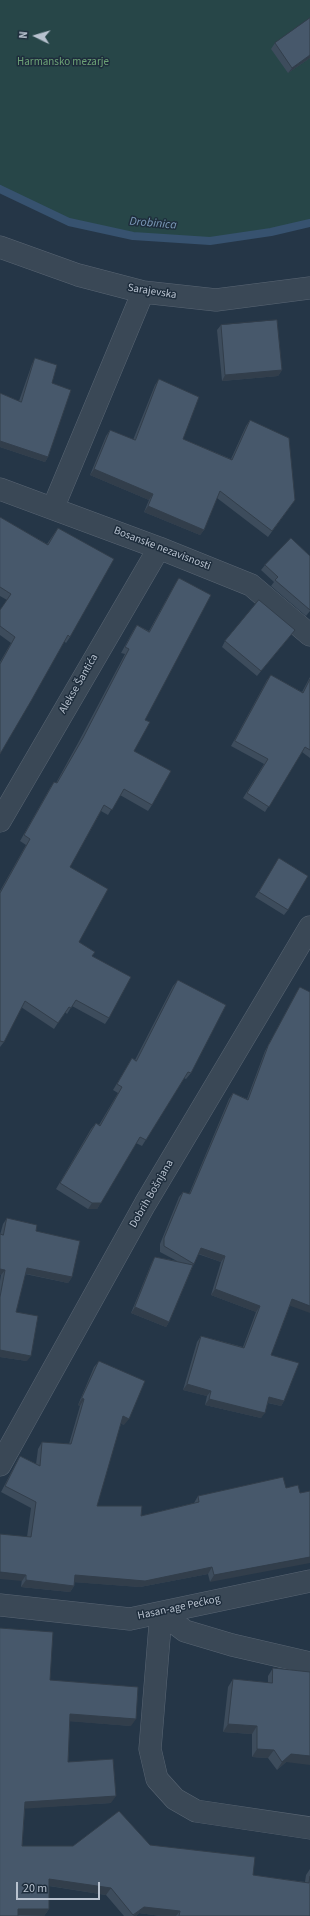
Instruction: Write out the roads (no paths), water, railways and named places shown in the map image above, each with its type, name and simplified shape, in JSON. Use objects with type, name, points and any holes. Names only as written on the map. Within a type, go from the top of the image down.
[{"type":"street","name":"Sarajevska","points":[[0,247],[78,275],[142,292],[216,300],[310,288]]},
{"type":"street","points":[[53,508],[142,292]]},
{"type":"street","name":"Bosanske nezavisnosti","points":[[0,490],[53,508],[159,548],[251,585],[310,635]]},
{"type":"street","name":"Alekse Šantića","points":[[0,821],[159,548]]},
{"type":"street","name":"Dobrih Bošnjana","points":[[0,1465],[145,1204],[310,927]]},
{"type":"street","name":"Hasan-age Pećkog","points":[[0,1605],[130,1619],[199,1603],[310,1581]]},
{"type":"street","points":[[161,1613],[185,1631],[240,1647],[310,1663]]},
{"type":"street","points":[[161,1613],[150,1749],[157,1779],[175,1799],[196,1811],[310,1828]]},
{"type":"waterway","name":"Drobinica","points":[[0,189],[69,222],[133,236],[210,241],[271,232],[310,223]]},
{"type":"park label","name":"Harmansko mezarje","points":[[63,63]]}]
